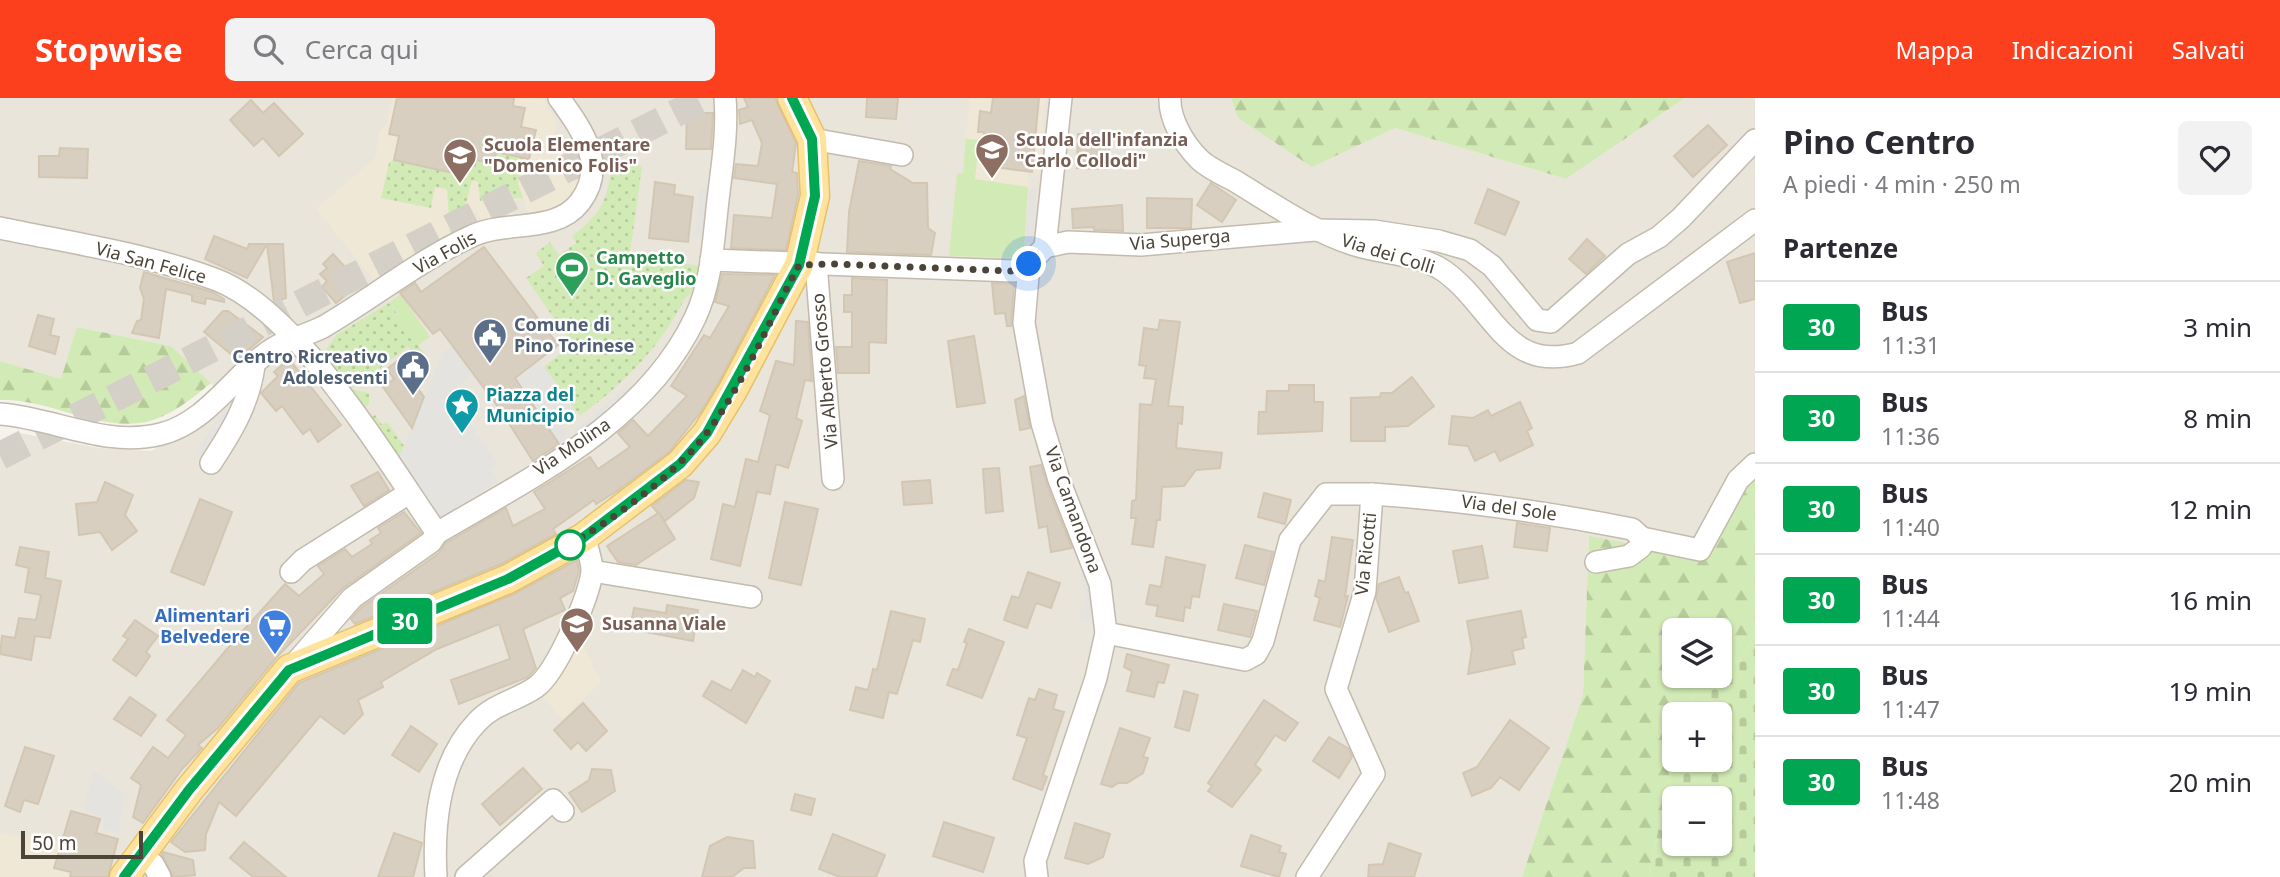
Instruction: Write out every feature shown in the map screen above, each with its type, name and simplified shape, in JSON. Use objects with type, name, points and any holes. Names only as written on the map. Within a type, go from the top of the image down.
[{"type":"main road","points":[[124,877],[152,864],[189,790],[289,670],[508,579],[584,537],[680,464],[707,433],[807,264],[815,196],[812,139],[792,98]]},
{"type":"street","name":"Via Folis","points":[[0,414],[27,417],[108,437],[164,433],[181,426],[212,404],[275,348],[323,327],[472,235],[511,225],[554,221],[569,213],[580,202],[590,184],[594,164],[589,145],[559,98]]},
{"type":"street","name":"Via Molina","points":[[289,670],[352,598],[431,542],[437,533],[591,439],[622,413],[669,364],[695,318],[711,260],[728,132],[725,98]]},
{"type":"street","points":[[711,260],[1014,271],[1029,264],[1045,247],[1061,98]]},
{"type":"street","name":"Via dei Colli","points":[[1170,98],[1169,108],[1181,135],[1200,160],[1315,230],[1354,245],[1412,258],[1442,270],[1465,289],[1521,351],[1556,359],[1578,353],[1755,220]]},
{"type":"street","points":[[812,139],[902,155]]},
{"type":"street","name":"Via Superga","points":[[1045,247],[1068,242],[1141,245],[1315,230],[1374,231],[1439,241],[1470,250],[1492,265],[1537,320],[1552,321],[1628,254],[1659,237],[1681,218],[1755,140]]},
{"type":"street","name":"Via San Felice","points":[[0,229],[153,261],[219,281],[260,306],[303,344],[437,533]]},
{"type":"street","name":"Via Alberto Grosso","points":[[807,264],[834,480]]},
{"type":"street","name":"Via Camandona","points":[[1029,264],[1024,323],[1042,423],[1059,480],[1100,584],[1106,633],[1096,678],[1035,861],[1037,877]]},
{"type":"street","points":[[211,463],[234,428],[250,392],[254,366]]},
{"type":"street","name":"Via del Sole","points":[[1372,494],[1457,500],[1550,513],[1633,529],[1642,538],[1700,550],[1738,480],[1755,464]]},
{"type":"street","points":[[291,572],[303,560],[410,493]]},
{"type":"street","name":"Via Ricotti","points":[[1106,633],[1245,660],[1256,654],[1263,641],[1290,540],[1325,494],[1372,494],[1365,591],[1336,689],[1374,774],[1307,877]]},
{"type":"street","points":[[436,877],[438,794],[459,750],[477,722],[506,700],[537,687],[551,670],[576,618],[592,571],[584,537]]},
{"type":"street","points":[[1596,562],[1629,556],[1641,547],[1642,538]]},
{"type":"street","points":[[592,571],[751,597]]},
{"type":"street","points":[[467,877],[553,800],[563,811]]},
{"type":"shaded area","points":[[0,98],[1231,98],[1238,118],[1312,166],[1395,128],[1566,179],[1685,98],[1755,98],[1755,469],[1702,558],[1589,537],[1583,695],[1522,877],[0,877],[0,441],[20,433],[99,448],[151,451],[207,421],[230,401],[171,346],[78,327],[61,380],[0,361]]},
{"type":"shaded area","name":"Scuola Elementare \"Domenico Folis\"","points":[[393,98],[542,98],[556,120],[554,138],[559,142],[576,141],[582,159],[580,177],[573,192],[563,204],[534,216],[526,210],[523,198],[516,200],[510,217],[483,222],[476,213],[468,215],[467,226],[375,281],[316,209],[375,158],[379,134],[387,123]]},
{"type":"shaded area","name":"Scuola dell'infanzia \"Carlo Collodi\"","points":[[970,98],[1045,98],[1040,173],[1028,172],[1024,250],[1014,258],[949,256],[957,173],[963,173]]},
{"type":"shaded area","points":[[700,188],[711,189],[704,239],[694,237]]},
{"type":"shaded area","points":[[1029,188],[1036,188],[1033,243],[1026,242]]},
{"type":"shaded area","name":"Piazza del Municipio","points":[[452,345],[473,374],[458,385],[452,398],[497,463],[490,469],[498,481],[439,522],[397,463],[442,354]]},
{"type":"shaded area","points":[[539,360],[577,413],[562,424],[571,438],[560,446],[514,379]]},
{"type":"shaded area","points":[[625,388],[631,395],[578,440],[573,432]]},
{"type":"shaded area","points":[[225,409],[234,415],[205,458],[196,452]]},
{"type":"shaded area","points":[[1091,571],[1097,597],[1089,622],[1079,618],[1086,597],[1080,573]]},
{"type":"shaded area","points":[[579,636],[601,682],[562,719],[536,689]]},
{"type":"shaded area","points":[[94,771],[125,795],[118,834],[102,829],[104,817],[83,810]]},
{"type":"shaded area","points":[[0,832],[45,844],[47,839],[78,847],[70,877],[0,877]]},
{"type":"green space","points":[[1231,98],[1685,98],[1566,179],[1395,128],[1312,167],[1238,118]]},
{"type":"green space","points":[[966,139],[979,140],[975,179],[1028,187],[1024,250],[1014,258],[949,256],[957,173],[963,173]]},
{"type":"green space","points":[[496,152],[524,158],[518,183],[523,198],[480,201],[478,182],[472,180],[464,212],[467,226],[450,234],[447,189],[435,187],[431,208],[381,198],[389,163],[394,160],[449,172],[451,162],[475,166],[476,160],[493,163]]},
{"type":"green space","points":[[612,162],[642,166],[630,254],[699,266],[691,294],[685,298],[665,333],[626,378],[580,416],[544,367],[572,344],[526,278],[544,266],[536,253],[550,242],[559,255],[576,243],[572,236],[602,205]]},
{"type":"green space","points":[[401,294],[430,337],[418,345],[389,303]]},
{"type":"green space","points":[[389,303],[431,364],[425,369],[408,347],[382,366],[377,375],[369,378],[356,371],[353,374],[358,380],[351,389],[369,393],[369,404],[359,412],[322,356],[336,335]]},
{"type":"green space","points":[[77,327],[171,346],[211,383],[171,412],[137,423],[98,420],[20,401],[0,400],[0,361],[61,379]]},
{"type":"green space","points":[[375,415],[382,425],[387,422],[404,446],[397,463],[366,421]]},
{"type":"green space","points":[[1755,469],[1755,636],[1740,660],[1732,664],[1732,618],[1662,618],[1662,688],[1697,688],[1690,702],[1662,702],[1662,772],[1669,772],[1667,786],[1662,786],[1662,810],[1649,877],[1522,877],[1583,695],[1589,536],[1702,558]]},
{"type":"green space","points":[[1755,636],[1755,877],[1649,877],[1662,810],[1662,856],[1732,856],[1732,786],[1667,786],[1669,772],[1732,772],[1732,702],[1690,702],[1697,688],[1732,688],[1732,664],[1740,660]]},
{"type":"building","points":[[397,98],[514,98],[513,106],[525,108],[521,127],[536,130],[529,159],[496,152],[494,164],[476,160],[475,166],[451,162],[449,172],[394,160],[399,136],[389,134]]},
{"type":"building","points":[[744,98],[775,98],[796,143],[792,172],[797,173],[798,195],[786,250],[731,248],[734,215],[772,218],[777,184],[734,178],[736,164],[758,166],[762,143],[752,120],[740,124],[739,110],[748,107]]},
{"type":"building","points":[[867,98],[898,98],[896,119],[866,117]]},
{"type":"building","points":[[993,98],[1039,98],[1032,172],[1001,168],[1002,159],[982,156],[984,132],[978,132],[980,111],[991,113]]},
{"type":"building","points":[[251,100],[263,113],[274,103],[303,134],[279,156],[263,138],[254,146],[230,120]]},
{"type":"building","points":[[687,113],[713,113],[711,149],[686,149]]},
{"type":"building","points":[[1708,125],[1727,145],[1693,177],[1674,156]]},
{"type":"building","points":[[1078,134],[1110,135],[1108,169],[1077,168]]},
{"type":"building","points":[[60,148],[88,149],[87,178],[39,177],[39,156],[59,156]]},
{"type":"building","points":[[859,161],[891,166],[890,169],[913,183],[927,183],[928,228],[935,233],[931,255],[847,252],[849,212]]},
{"type":"building","points":[[655,182],[675,185],[674,194],[693,197],[688,242],[649,238]]},
{"type":"building","points":[[1211,183],[1236,200],[1222,222],[1197,205]]},
{"type":"building","points":[[1488,189],[1519,202],[1505,235],[1475,223]]},
{"type":"building","points":[[1147,198],[1192,199],[1191,228],[1147,228]]},
{"type":"building","points":[[1122,205],[1123,231],[1094,230],[1094,227],[1073,228],[1072,209]]},
{"type":"building","points":[[214,236],[247,249],[249,244],[267,244],[247,278],[205,259]]},
{"type":"building","points":[[1587,239],[1605,256],[1586,274],[1569,259]]},
{"type":"building","points":[[267,244],[283,244],[286,298],[274,302]]},
{"type":"building","points":[[484,247],[558,345],[515,378],[559,444],[533,461],[501,411],[440,329],[433,334],[400,293],[415,283],[421,292]]},
{"type":"building","points":[[1755,253],[1755,299],[1740,303],[1727,262]]},
{"type":"building","points":[[333,254],[360,283],[336,303],[322,287],[327,281],[320,274],[327,268],[323,264]]},
{"type":"building","points":[[144,272],[212,292],[224,299],[224,302],[206,298],[205,304],[192,301],[192,295],[166,289],[159,338],[132,333],[137,321],[141,320],[144,299],[140,288]]},
{"type":"building","points":[[722,274],[775,275],[719,382],[700,413],[669,452],[617,491],[596,504],[594,500],[553,529],[556,534],[501,564],[355,624],[351,619],[361,608],[439,553],[446,543],[506,508],[513,526],[545,509],[534,492],[590,457],[598,469],[630,447],[618,433],[633,420],[648,436],[687,396],[671,386],[704,335],[710,338],[729,306],[715,302]]},
{"type":"building","points":[[852,278],[887,280],[886,343],[869,342],[869,373],[838,373],[836,347],[852,347],[852,312],[844,312],[844,295],[852,295]]},
{"type":"building","points":[[992,283],[1014,284],[1011,326],[1007,326],[1005,313],[995,314]]},
{"type":"building","points":[[223,311],[228,311],[263,337],[238,360],[204,332]]},
{"type":"building","points":[[38,315],[54,319],[50,335],[59,337],[55,354],[29,346]]},
{"type":"building","points":[[1160,320],[1180,322],[1168,406],[1183,407],[1182,424],[1178,423],[1176,448],[1222,453],[1220,468],[1196,470],[1184,486],[1162,487],[1160,520],[1157,520],[1153,547],[1132,544],[1136,518],[1131,518],[1132,501],[1136,500],[1140,404],[1152,405],[1156,379],[1144,378],[1146,366],[1139,365],[1144,328],[1158,330]]},
{"type":"building","points":[[796,321],[808,322],[812,381],[805,380],[796,418],[802,421],[788,468],[776,464],[770,494],[757,492],[740,566],[711,559],[723,504],[735,507],[746,459],[758,462],[770,415],[760,411],[776,361],[794,365]]},
{"type":"building","points":[[974,336],[985,403],[957,407],[948,341]]},
{"type":"building","points":[[409,352],[425,379],[416,386],[424,397],[412,428],[383,387],[394,379],[387,369]]},
{"type":"building","points":[[289,359],[341,425],[318,442],[310,429],[303,434],[282,406],[276,411],[261,393],[278,376],[274,372]]},
{"type":"building","points":[[1412,377],[1434,406],[1408,426],[1385,427],[1385,441],[1351,441],[1351,398],[1380,397],[1381,393],[1392,393]]},
{"type":"building","points":[[1289,385],[1314,385],[1314,402],[1323,402],[1322,431],[1258,434],[1259,412],[1266,412],[1267,391],[1289,391]]},
{"type":"building","points":[[1024,396],[1030,428],[1020,430],[1015,400]]},
{"type":"building","points":[[1520,402],[1532,428],[1527,431],[1533,445],[1500,461],[1495,451],[1475,461],[1468,446],[1449,444],[1452,416],[1473,418],[1488,410],[1491,416]]},
{"type":"building","points":[[1041,465],[1072,548],[1051,552],[1047,526],[1039,528],[1030,467]]},
{"type":"building","points":[[999,468],[1003,511],[986,513],[983,469]]},
{"type":"building","points":[[378,472],[389,490],[364,506],[351,486]]},
{"type":"building","points":[[686,480],[699,482],[694,498],[665,521],[659,513],[675,539],[636,565],[618,562],[607,546],[658,513],[652,506]]},
{"type":"building","points":[[930,480],[932,503],[904,505],[902,482]]},
{"type":"building","points":[[105,482],[133,495],[125,515],[137,531],[112,550],[100,532],[79,535],[76,504],[97,502]]},
{"type":"building","points":[[1264,493],[1291,500],[1285,524],[1258,517]]},
{"type":"building","points":[[200,499],[232,512],[204,585],[171,572]]},
{"type":"building","points":[[785,502],[818,509],[801,585],[769,578]]},
{"type":"building","points":[[404,512],[421,533],[342,589],[276,658],[218,728],[198,745],[202,748],[182,769],[143,823],[133,817],[141,785],[131,778],[153,747],[168,758],[186,735],[167,720],[233,642],[285,584],[299,596],[324,574],[318,566],[345,549],[352,557],[372,544],[370,540],[381,533],[378,528]]},
{"type":"building","points":[[1517,523],[1550,528],[1547,551],[1514,547]]},
{"type":"building","points":[[1332,537],[1353,540],[1345,597],[1348,596],[1340,627],[1314,620],[1320,598],[1315,596],[1319,580],[1325,582]]},
{"type":"building","points":[[1245,545],[1273,552],[1264,585],[1236,578]]},
{"type":"building","points":[[1482,546],[1488,578],[1459,583],[1453,551]]},
{"type":"building","points":[[20,547],[49,552],[45,578],[61,581],[50,638],[35,636],[31,660],[0,654],[2,636],[15,638],[19,618],[36,620],[41,595],[25,592],[29,568],[16,565]]},
{"type":"building","points":[[1166,557],[1205,565],[1199,597],[1192,596],[1190,608],[1185,607],[1183,621],[1156,616],[1158,606],[1146,604],[1150,585],[1161,587]]},
{"type":"building","points":[[577,560],[579,571],[573,591],[560,598],[565,610],[523,629],[536,668],[528,677],[459,704],[451,680],[510,659],[499,624],[437,649],[381,682],[383,687],[358,700],[363,714],[344,734],[320,716],[236,816],[219,802],[206,834],[205,850],[185,852],[171,842],[299,683],[514,594]]},
{"type":"building","points":[[1028,572],[1060,583],[1051,608],[1036,603],[1027,628],[1004,620],[1012,596],[1019,598]]},
{"type":"building","points":[[1399,577],[1419,621],[1389,632],[1376,598],[1379,584]]},
{"type":"building","points":[[1224,604],[1257,611],[1250,637],[1218,630]]},
{"type":"building","points":[[667,605],[698,610],[693,641],[630,629],[634,608],[666,613]]},
{"type":"building","points":[[891,611],[925,619],[920,642],[913,640],[897,694],[889,692],[883,718],[850,710],[856,687],[868,690],[873,669],[877,670]]},
{"type":"building","points":[[1521,611],[1526,637],[1522,638],[1524,648],[1512,651],[1515,664],[1468,674],[1472,649],[1467,621]]},
{"type":"building","points":[[135,620],[158,636],[146,652],[150,656],[136,676],[113,660],[128,639],[123,636]]},
{"type":"building","points":[[969,629],[1004,642],[982,698],[947,685],[953,669],[958,670]]},
{"type":"building","points":[[1127,654],[1169,665],[1164,683],[1158,682],[1154,697],[1127,691],[1132,671],[1124,667]]},
{"type":"building","points":[[743,670],[755,677],[757,673],[770,681],[746,723],[703,696],[712,681],[731,691]]},
{"type":"building","points":[[1039,689],[1057,695],[1053,709],[1064,712],[1043,775],[1047,777],[1042,790],[1013,779],[1027,738],[1017,735],[1029,698],[1035,700]]},
{"type":"building","points":[[1184,691],[1198,695],[1189,731],[1175,727]]},
{"type":"building","points":[[130,697],[156,715],[141,736],[114,719]]},
{"type":"building","points":[[1264,700],[1298,723],[1285,741],[1275,735],[1255,765],[1261,770],[1232,807],[1208,791],[1212,786],[1208,783]]},
{"type":"building","points":[[583,703],[607,731],[586,751],[578,742],[571,749],[554,730]]},
{"type":"building","points":[[1510,720],[1549,748],[1519,790],[1500,777],[1491,788],[1472,796],[1463,773],[1477,767]]},
{"type":"building","points":[[411,726],[437,744],[419,772],[392,755]]},
{"type":"building","points":[[1120,728],[1150,738],[1143,757],[1148,758],[1143,773],[1127,783],[1118,783],[1112,787],[1101,784]]},
{"type":"building","points":[[1329,737],[1349,749],[1352,757],[1339,778],[1313,761]]},
{"type":"building","points":[[25,747],[54,756],[38,804],[24,800],[20,812],[5,806]]},
{"type":"building","points":[[523,768],[542,789],[500,825],[482,804]]},
{"type":"building","points":[[592,769],[611,770],[615,791],[582,812],[569,793],[589,780]]},
{"type":"building","points":[[795,794],[815,799],[811,815],[791,810]]},
{"type":"building","points":[[71,811],[100,819],[96,833],[118,839],[108,877],[70,877],[71,872],[54,868]]},
{"type":"building","points":[[944,822],[994,838],[983,872],[933,856]]},
{"type":"building","points":[[1075,823],[1110,834],[1103,857],[1088,864],[1065,858]]},
{"type":"building","points":[[394,833],[422,843],[413,877],[378,877]]},
{"type":"building","points":[[833,834],[885,855],[876,877],[840,877],[819,869]]},
{"type":"building","points":[[1251,835],[1281,846],[1279,852],[1286,854],[1279,877],[1241,866]]},
{"type":"building","points":[[727,837],[753,841],[755,868],[744,868],[732,877],[702,877],[710,846]]},
{"type":"building","points":[[244,842],[286,877],[253,877],[230,858]]},
{"type":"building","points":[[1389,843],[1421,854],[1414,877],[1368,877],[1369,865],[1383,864]]},
{"type":"building","points":[[163,852],[193,860],[195,875],[173,877]]},
{"type":"tunnel","points":[[0,456],[706,98]]},
{"type":"bus line","name":"30","points":[[124,877],[189,790],[289,670],[508,579],[584,537],[680,464],[707,433],[733,390],[799,265],[815,196],[812,139],[792,98]]},
{"type":"place","name":"Scuola dell'infanzia \"Carlo Collodi\"","points":[[992,180]]},
{"type":"place","name":"Scuola Elementare \"Domenico Folis\"","points":[[460,185]]},
{"type":"place","name":"Campetto D. Gaveglio","points":[[572,298]]},
{"type":"place","name":"Comune di Pino Torinese","points":[[490,365]]},
{"type":"place","name":"Centro Ricreativo Adolescenti","points":[[413,397]]},
{"type":"place","name":"Piazza del Municipio","points":[[462,435]]},
{"type":"place","name":"Susanna Viale","points":[[577,654]]},
{"type":"place","name":"Alimentari Belvedere","points":[[275,656]]},
{"type":"route","points":[[570,545],[565,547],[584,537],[680,464],[707,433],[733,390],[799,265],[816,263],[1014,271],[1029,264]]}]
